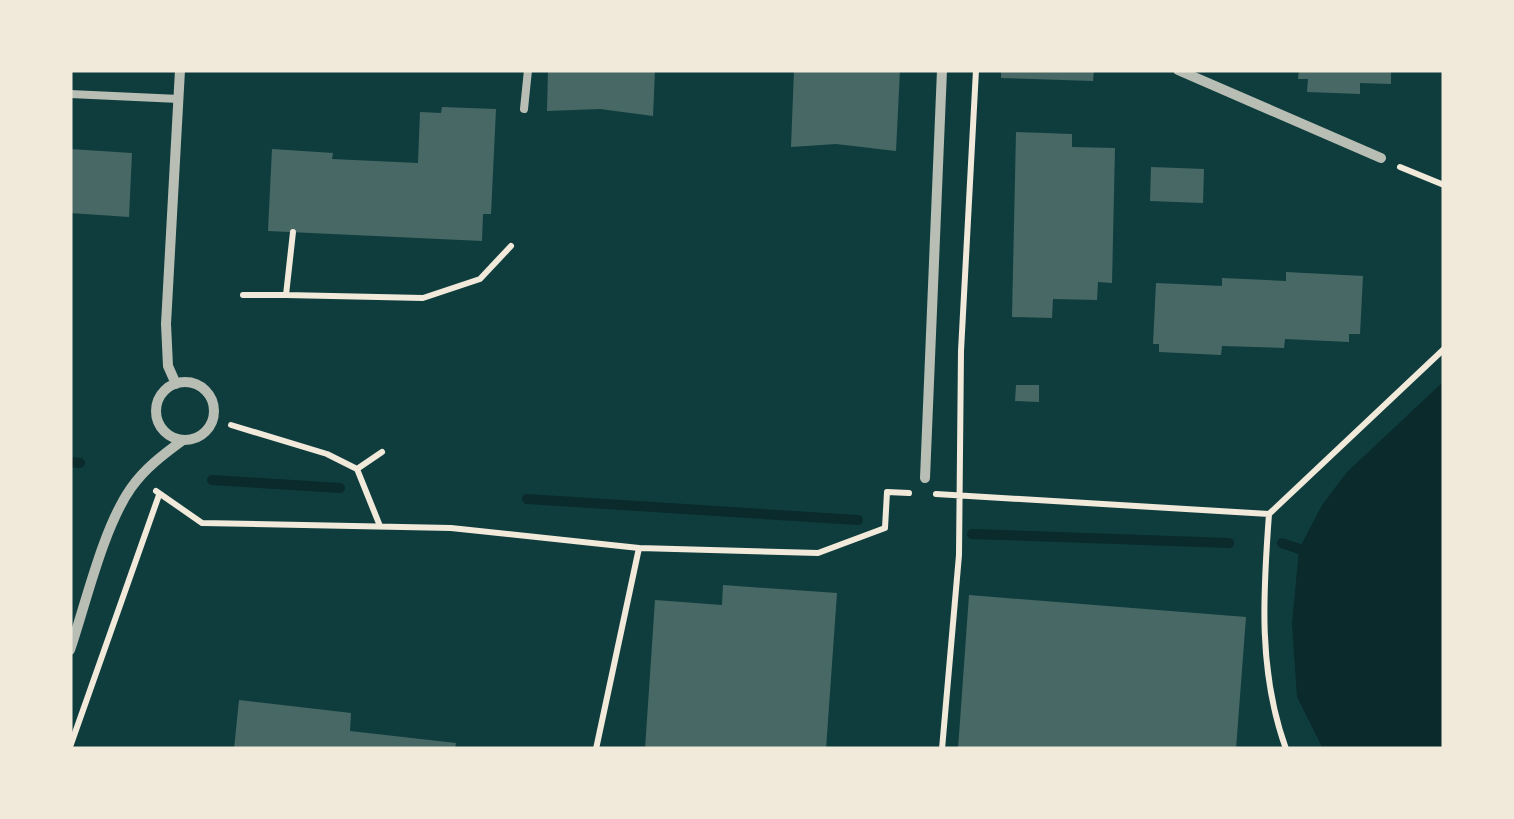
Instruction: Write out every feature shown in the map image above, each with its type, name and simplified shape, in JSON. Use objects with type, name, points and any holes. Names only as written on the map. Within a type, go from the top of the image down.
[{"type":"street","points":[[176,384],[168,366],[166,324],[180,70]]},
{"type":"street","points":[[925,478],[942,70]]},
{"type":"street","points":[[1178,70],[1380,158]]},
{"type":"street","points":[[176,384],[195,384],[209,395],[214,412],[208,430],[192,440],[183,440],[165,432],[156,414],[160,396],[176,384]]},
{"type":"street","points":[[70,650],[106,544],[132,488],[153,462],[183,440]]},
{"type":"lane","points":[[524,109],[528,70]]},
{"type":"lane","points":[[70,94],[178,99]]},
{"type":"path","points":[[942,749],[956,609],[962,351],[976,70]]},
{"type":"path","points":[[1380,158],[1444,185]]},
{"type":"path","points":[[286,296],[294,232]]},
{"type":"path","points":[[242,295],[423,298],[480,279],[511,246]]},
{"type":"path","points":[[1286,749],[1277,726],[1264,651],[1262,613],[1270,514],[1444,348]]},
{"type":"path","points":[[231,426],[327,454],[357,469],[380,526]]},
{"type":"path","points":[[357,469],[382,452]]},
{"type":"path","points":[[202,523],[451,528],[638,548],[818,553],[884,528],[886,492]]},
{"type":"path","points":[[70,747],[159,495]]},
{"type":"path","points":[[960,496],[1270,514]]},
{"type":"path","points":[[596,749],[638,548]]},
{"type":"water","points":[[1444,381],[1444,749],[1323,749],[1297,697],[1292,624],[1299,549],[1322,505],[1347,472]]},
{"type":"building","points":[[548,70],[655,70],[653,116],[600,109],[547,111]]},
{"type":"building","points":[[794,70],[900,70],[896,151],[836,144],[791,147]]},
{"type":"building","points":[[1001,70],[1094,70],[1093,81],[1001,78]]},
{"type":"building","points":[[1299,70],[1391,70],[1391,84],[1360,83],[1360,94],[1307,92],[1308,79],[1298,79]]},
{"type":"building","points":[[442,107],[496,109],[491,214],[483,214],[482,241],[268,231],[272,149],[333,153],[332,159],[418,163],[420,112],[441,113]]},
{"type":"building","points":[[1016,132],[1072,134],[1072,147],[1115,148],[1112,283],[1098,282],[1097,300],[1053,299],[1052,318],[1012,317]]},
{"type":"building","points":[[70,149],[132,153],[129,217],[70,213]]},
{"type":"building","points":[[1151,167],[1204,169],[1203,203],[1150,201]]},
{"type":"building","points":[[1286,272],[1363,276],[1360,334],[1349,334],[1349,342],[1285,339],[1284,348],[1222,346],[1221,355],[1159,352],[1159,344],[1153,344],[1156,283],[1222,286],[1222,278],[1286,281]]},
{"type":"building","points":[[1016,385],[1039,385],[1039,402],[1015,401]]},
{"type":"building","points":[[723,585],[837,593],[826,749],[645,749],[655,600],[722,605]]},
{"type":"building","points":[[969,595],[1246,617],[1236,749],[958,749]]},
{"type":"building","points":[[239,700],[351,713],[350,731],[456,743],[455,749],[234,749]]},
{"type":"waterway","points":[[70,462],[80,463]]},
{"type":"waterway","points":[[212,480],[340,488]]},
{"type":"waterway","points":[[527,499],[858,520]]},
{"type":"waterway","points":[[972,534],[1229,543]]},
{"type":"waterway","points":[[1282,543],[1299,549]]}]
